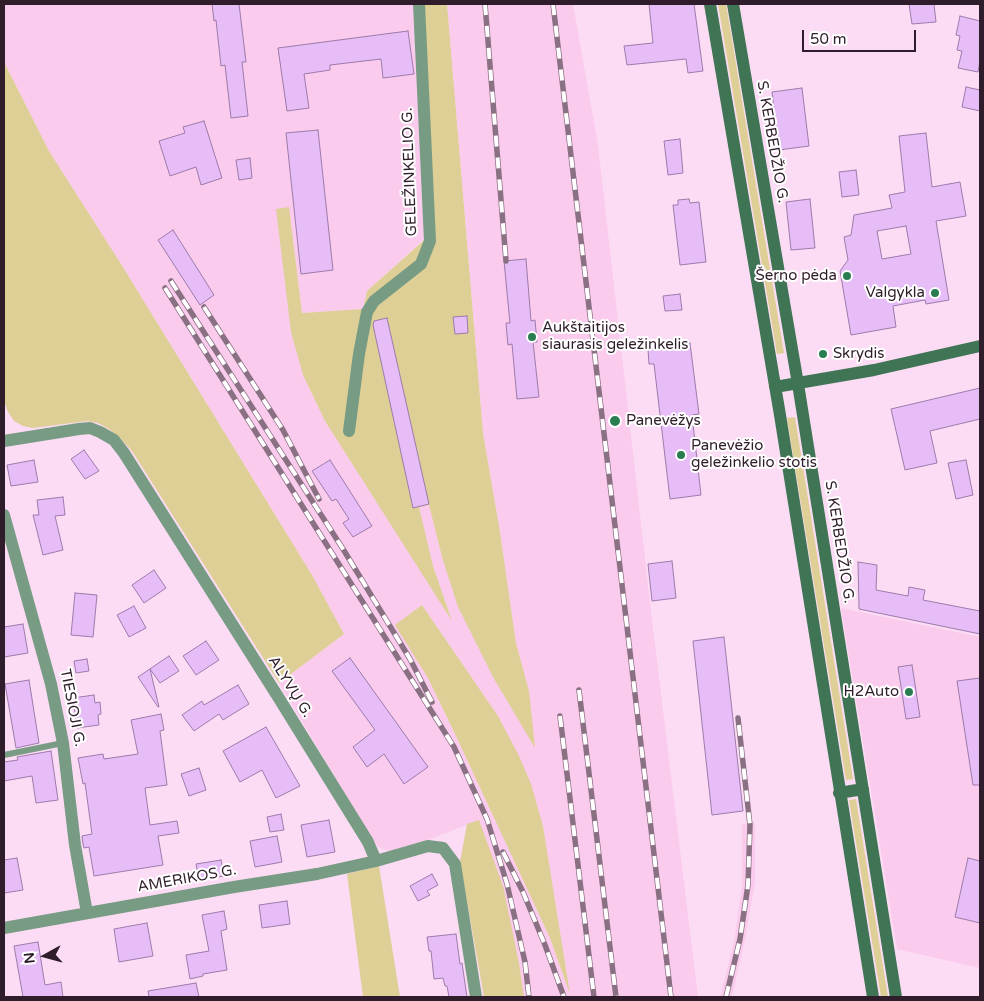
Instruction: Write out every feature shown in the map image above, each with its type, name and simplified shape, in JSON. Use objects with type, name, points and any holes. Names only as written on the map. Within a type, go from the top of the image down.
[{"type":"main road","points":[[710,4],[775,388],[873,997]]},
{"type":"main road","name":"S. KERBEDŽIO G.","points":[[733,4],[798,384],[896,997]]},
{"type":"main road","points":[[775,388],[874,370],[980,346]]},
{"type":"main road","points":[[839,793],[863,789]]},
{"type":"street","name":"GELEŽINKELIO G.","points":[[349,431],[359,354],[367,312],[374,301],[420,264],[430,241],[419,4]]},
{"type":"street","name":"ALYVŲ G.","points":[[4,441],[90,428],[114,440],[285,708],[368,842],[376,861]]},
{"type":"street","name":"TIESIOJI G.","points":[[4,514],[51,684],[63,743],[75,845],[87,913]]},
{"type":"street","points":[[376,861],[428,846],[443,848],[455,864],[476,997]]},
{"type":"street","name":"AMERIKOS G.","points":[[4,928],[317,874],[376,861]]},
{"type":"lane","points":[[4,754],[63,743]]},
{"type":"shaded area","points":[[4,4],[425,4],[424,239],[367,291],[363,309],[302,313],[289,207],[303,375],[325,421],[451,618],[433,566],[419,507],[429,504],[442,557],[529,691],[516,643],[483,433],[447,4],[573,4],[598,145],[652,620],[698,997],[524,997],[519,963],[479,820],[423,842],[389,851],[378,847],[279,683],[344,634],[312,575],[121,264],[49,151],[4,62]],"holes":[[[422,605],[498,716],[543,826],[569,989],[550,938],[455,734],[428,678],[396,625]]]},
{"type":"shaded area","points":[[425,4],[447,4],[483,433],[516,643],[529,691],[535,748],[493,677],[458,607],[442,557],[429,505],[419,507],[433,566],[452,621],[325,421],[303,375],[291,332],[276,209],[289,207],[302,313],[363,309],[367,291],[424,240]]},
{"type":"shaded area","points":[[718,4],[726,4],[784,353],[777,354]]},
{"type":"shaded area","points":[[4,62],[49,151],[121,264],[312,575],[344,634],[279,683],[132,451],[120,438],[98,423],[87,421],[33,428],[23,426],[14,421],[8,412],[4,401]]},
{"type":"shaded area","points":[[795,417],[853,779],[846,780],[787,418]]},
{"type":"shaded area","points":[[422,605],[498,716],[531,784],[543,826],[570,994],[550,938],[455,734],[428,678],[395,625]]},
{"type":"shaded area","points":[[841,608],[980,637],[980,968],[897,949]]},
{"type":"shaded area","points":[[856,799],[888,997],[881,997],[849,800]]},
{"type":"shaded area","points":[[479,820],[503,886],[524,997],[484,997],[460,862],[467,824]]},
{"type":"shaded area","points":[[755,822],[755,882],[745,940],[732,997],[720,997],[734,942],[742,886],[742,824]]},
{"type":"shaded area","points":[[379,866],[400,997],[363,997],[347,874]]},
{"type":"building","points":[[212,4],[239,4],[246,62],[242,62],[248,116],[231,118],[225,65],[221,66],[216,20],[214,21]]},
{"type":"building","points":[[649,4],[694,4],[703,71],[688,73],[686,59],[627,65],[624,46],[653,43]]},
{"type":"building","points":[[909,4],[934,4],[936,22],[912,24]]},
{"type":"building","points":[[960,16],[980,21],[980,61],[978,72],[958,68],[962,51],[957,50],[960,36],[956,35]]},
{"type":"building","points":[[408,31],[414,74],[383,78],[381,59],[330,65],[330,70],[304,74],[309,108],[287,111],[278,48]]},
{"type":"building","points":[[966,87],[980,90],[980,111],[962,107]]},
{"type":"building","points":[[802,88],[809,146],[779,150],[772,92]]},
{"type":"building","points":[[204,121],[222,178],[201,185],[196,167],[170,176],[159,141],[185,133],[183,127]]},
{"type":"building","points":[[318,130],[333,270],[301,274],[286,133]]},
{"type":"building","points":[[926,133],[932,187],[960,182],[966,216],[936,221],[949,300],[926,304],[925,300],[893,306],[896,327],[851,335],[840,271],[848,260],[844,237],[851,235],[854,215],[892,208],[889,195],[905,192],[899,136]],"holes":[[[906,226],[911,254],[882,259],[877,231]]]},
{"type":"building","points":[[680,139],[683,173],[668,175],[664,141]]},
{"type":"building","points":[[250,158],[252,178],[239,180],[236,160]]},
{"type":"building","points":[[856,170],[859,195],[842,197],[839,172]]},
{"type":"building","points":[[689,199],[690,203],[699,202],[706,262],[680,265],[673,205],[678,205],[678,200]]},
{"type":"building","points":[[810,199],[815,248],[791,250],[786,202]]},
{"type":"building","points":[[173,230],[214,295],[200,305],[158,240]]},
{"type":"building","points":[[526,259],[531,321],[535,320],[537,342],[533,342],[539,397],[517,399],[512,344],[508,345],[507,335],[506,323],[510,323],[504,261]]},
{"type":"building","points":[[680,294],[682,310],[665,311],[663,296]]},
{"type":"building","points":[[467,316],[468,333],[455,334],[453,317]]},
{"type":"building","points":[[387,318],[429,504],[413,508],[373,325],[374,321]]},
{"type":"building","name":"Panevėžio geležinkelio stotis","points":[[690,343],[699,414],[692,415],[701,495],[670,499],[654,364],[649,364],[648,349]]},
{"type":"building","points":[[980,388],[980,419],[930,431],[937,463],[905,470],[891,409]]},
{"type":"building","points":[[84,450],[99,471],[85,479],[71,459]]},
{"type":"building","points":[[34,460],[38,482],[11,486],[7,465]]},
{"type":"building","points":[[330,460],[372,526],[353,537],[343,523],[349,519],[336,499],[332,501],[312,471]]},
{"type":"building","points":[[966,460],[973,495],[956,499],[948,463]]},
{"type":"building","points":[[63,497],[65,515],[55,516],[63,550],[43,555],[33,515],[39,515],[37,500]]},
{"type":"building","points":[[672,561],[676,598],[652,601],[648,564]]},
{"type":"building","points":[[858,562],[877,565],[876,590],[908,596],[909,587],[925,590],[923,600],[980,611],[980,634],[859,609]]},
{"type":"building","points":[[154,570],[166,588],[144,603],[132,585]]},
{"type":"building","points":[[75,593],[97,595],[93,637],[71,635]]},
{"type":"building","points":[[134,606],[146,628],[129,637],[117,615]]},
{"type":"building","points":[[23,624],[28,653],[4,657],[4,627]]},
{"type":"building","points":[[724,637],[743,811],[712,815],[693,641]]},
{"type":"building","points":[[206,641],[219,660],[196,675],[183,656]]},
{"type":"building","points":[[169,656],[179,671],[160,683],[150,669],[158,707],[138,677]]},
{"type":"building","points":[[350,658],[428,767],[404,784],[384,754],[367,767],[353,747],[375,730],[332,671]]},
{"type":"building","points":[[87,659],[89,671],[76,673],[74,661]]},
{"type":"building","name":"H2Auto","points":[[912,665],[920,717],[906,719],[898,667]]},
{"type":"building","points":[[980,678],[980,785],[973,785],[957,681]]},
{"type":"building","points":[[29,680],[39,743],[16,748],[5,684]]},
{"type":"building","points":[[238,685],[249,704],[223,720],[219,714],[194,731],[182,715],[202,701],[204,705]]},
{"type":"building","points":[[94,695],[95,703],[100,702],[101,714],[98,715],[99,725],[77,728],[73,698]]},
{"type":"building","points":[[161,714],[164,730],[160,731],[167,785],[145,788],[150,825],[177,821],[179,833],[158,836],[163,865],[94,876],[89,847],[84,848],[83,844],[82,836],[92,834],[85,783],[83,784],[78,758],[103,754],[104,759],[138,754],[131,720]]},
{"type":"building","points":[[266,727],[300,786],[276,798],[262,770],[240,782],[223,751]]},
{"type":"building","points":[[51,751],[58,800],[36,803],[32,776],[4,781],[4,762],[18,760],[17,757]]},
{"type":"building","points":[[199,768],[206,790],[189,796],[181,774]]},
{"type":"building","points":[[281,814],[284,830],[270,832],[267,817]]},
{"type":"building","points":[[329,820],[335,852],[307,857],[301,825]]},
{"type":"building","points":[[277,836],[282,862],[255,867],[250,841]]},
{"type":"building","points":[[17,858],[23,890],[4,893],[4,860]]},
{"type":"building","points":[[968,858],[980,861],[980,923],[955,917]]},
{"type":"building","points":[[221,860],[224,876],[199,880],[196,864]]},
{"type":"building","points":[[432,874],[438,885],[427,891],[430,895],[418,901],[410,886]]},
{"type":"building","points":[[287,901],[290,924],[262,928],[259,905]]},
{"type":"building","points":[[224,911],[227,929],[221,931],[227,970],[203,974],[203,976],[190,979],[186,955],[209,951],[202,915]]},
{"type":"building","points":[[147,923],[153,956],[119,962],[114,929]]},
{"type":"building","points":[[456,934],[467,997],[449,997],[443,978],[434,979],[431,951],[429,951],[427,937]]},
{"type":"building","points":[[38,942],[45,985],[61,982],[63,997],[23,997],[14,946]]},
{"type":"building","points":[[196,983],[199,997],[149,997],[148,991]]},
{"type":"railway","points":[[485,4],[506,261]]},
{"type":"railway","points":[[553,4],[671,997]]},
{"type":"railway","points":[[171,281],[343,549],[410,659],[432,702]]},
{"type":"railway","points":[[165,288],[454,747],[487,819],[507,884],[525,962],[529,997]]},
{"type":"railway","points":[[204,307],[283,430],[319,499]]},
{"type":"railway","points":[[579,690],[616,997]]},
{"type":"railway","points":[[560,716],[594,997]]},
{"type":"railway","points":[[726,997],[740,939],[748,885],[750,825],[738,718]]},
{"type":"railway","points":[[503,852],[523,892],[564,997]]},
{"type":"place","name":"Šerno pėda","points":[[847,276]]},
{"type":"place","name":"Valgykla","points":[[935,293]]},
{"type":"place","name":"Aukštaitijos siaurasis geležinkelis","points":[[532,337]]},
{"type":"place","name":"Skrydis","points":[[823,354]]},
{"type":"place","name":"Panevėžys","points":[[615,421]]},
{"type":"place","name":"Panevėžio geležinkelio stotis","points":[[681,455]]},
{"type":"place","name":"H2Auto","points":[[909,692]]}]
